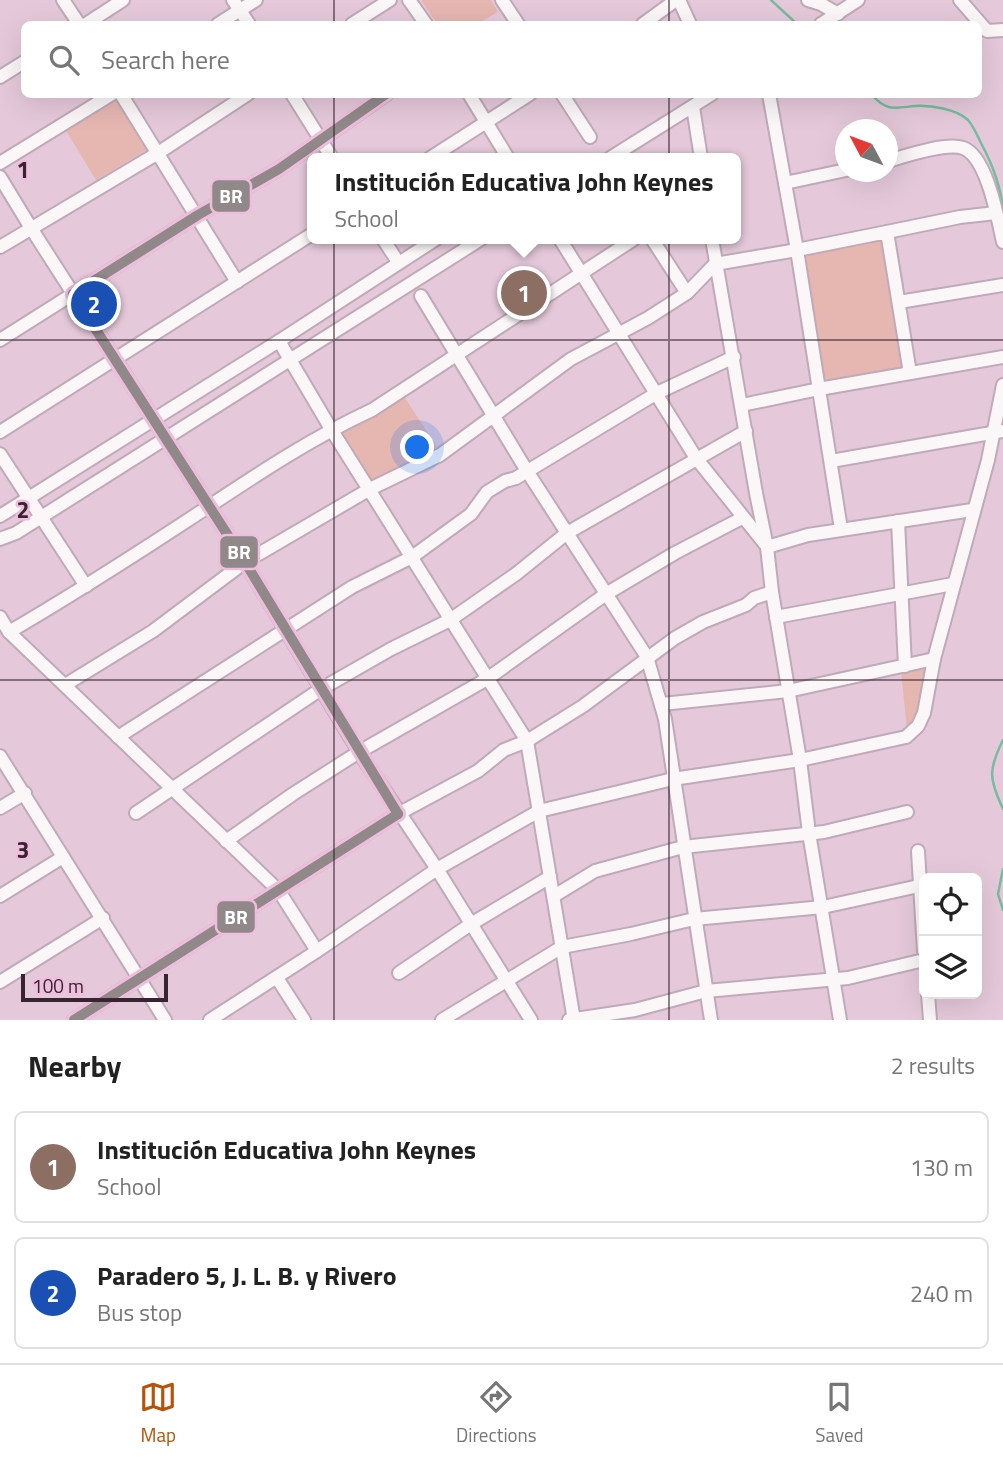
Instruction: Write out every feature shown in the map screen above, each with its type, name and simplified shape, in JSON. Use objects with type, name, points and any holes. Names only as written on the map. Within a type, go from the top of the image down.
[{"type":"street","points":[[63,0],[77,21]]},
{"type":"street","points":[[91,21],[123,0]]},
{"type":"street","points":[[221,21],[237,5],[256,0]]},
{"type":"street","points":[[357,21],[390,0]]},
{"type":"street","points":[[409,0],[424,21]]},
{"type":"street","points":[[502,0],[516,21]]},
{"type":"street","points":[[647,21],[678,0],[688,21]]},
{"type":"street","points":[[808,0],[838,14]]},
{"type":"street","points":[[826,21],[858,0]]},
{"type":"street","points":[[960,0],[978,21]]},
{"type":"street","points":[[237,5],[246,21]]},
{"type":"street","points":[[982,26],[987,32],[1003,30]]},
{"type":"street","points":[[0,77],[21,64]]},
{"type":"street","points":[[0,163],[105,98]]},
{"type":"street","points":[[124,98],[237,282]]},
{"type":"street","points":[[0,247],[158,153],[242,98]]},
{"type":"street","points":[[295,98],[329,153]]},
{"type":"street","points":[[0,340],[198,215],[279,169],[381,98]]},
{"type":"street","points":[[471,98],[505,153]]},
{"type":"street","points":[[438,153],[524,98]]},
{"type":"street","points":[[565,98],[590,137]]},
{"type":"street","points":[[618,153],[706,98]]},
{"type":"street","points":[[770,98],[797,250],[841,529]]},
{"type":"street","points":[[693,107],[700,153]]},
{"type":"street","points":[[898,158],[961,147],[976,158],[986,179],[1003,242]]},
{"type":"street","points":[[785,183],[835,172]]},
{"type":"street","points":[[0,177],[245,562],[398,814],[404,818],[437,869],[531,1020]]},
{"type":"street","points":[[65,685],[153,631],[245,562],[370,489],[440,455],[571,359],[648,318],[687,293],[715,264],[960,217],[996,213]]},
{"type":"street","points":[[887,232],[911,373]]},
{"type":"street","points":[[0,432],[307,237]]},
{"type":"street","points":[[386,244],[398,262]]},
{"type":"street","points":[[0,516],[428,244]]},
{"type":"street","points":[[0,539],[16,533],[473,244]]},
{"type":"street","points":[[563,244],[696,457],[767,547]]},
{"type":"street","points":[[9,632],[86,586],[286,456],[331,429],[372,410],[626,244]]},
{"type":"street","points":[[655,244],[687,293]]},
{"type":"street","points":[[713,244],[767,547],[809,833],[840,1020]]},
{"type":"street","points":[[899,302],[1003,285]]},
{"type":"street","points":[[421,296],[527,471],[647,657],[662,704],[710,1020]]},
{"type":"street","points":[[279,341],[331,429],[527,741],[572,1020],[635,1010],[706,991],[848,978],[919,961]]},
{"type":"street","points":[[118,737],[352,587],[412,557],[471,514],[487,492],[657,393],[734,357]]},
{"type":"street","points":[[742,405],[819,389],[1003,358]]},
{"type":"street","points":[[210,1020],[277,978],[437,869],[539,811],[673,779],[800,760],[906,737],[912,733],[924,712],[934,659],[972,510],[998,432],[1003,385]]},
{"type":"street","points":[[135,813],[321,689],[450,620],[516,575],[567,533],[696,457],[746,431]]},
{"type":"street","points":[[831,461],[998,432]]},
{"type":"street","points":[[0,454],[86,586]]},
{"type":"street","points":[[767,547],[841,529],[972,510]]},
{"type":"street","points":[[226,841],[359,752],[487,679],[606,594],[675,553],[742,518]]},
{"type":"street","points":[[898,521],[904,593],[905,666]]},
{"type":"street","points":[[776,617],[954,584]]},
{"type":"street","points":[[74,1020],[398,814],[478,771],[505,750],[527,741],[583,706],[675,638],[772,592]]},
{"type":"street","points":[[0,617],[9,632],[279,891],[317,951]]},
{"type":"street","points":[[662,704],[788,691],[934,659]]},
{"type":"street","points":[[0,756],[165,1020]]},
{"type":"street","points":[[0,808],[25,793]]},
{"type":"street","points":[[554,896],[595,871],[683,847],[809,833],[866,823],[907,812]]},
{"type":"street","points":[[442,1020],[562,947],[694,919],[823,907],[919,886],[918,851]]},
{"type":"street","points":[[0,896],[63,857]]},
{"type":"street","points":[[399,973],[471,924],[550,877]]},
{"type":"street","points":[[0,982],[103,918]]},
{"type":"street","points":[[277,978],[304,1020]]},
{"type":"street","points":[[928,999],[930,1020]]},
{"type":"shaded area","points":[[421,0],[491,0],[498,12],[482,21],[435,21]]},
{"type":"shaded area","points":[[117,98],[148,149],[96,180],[65,129]]},
{"type":"shaded area","points":[[882,238],[904,368],[824,382],[805,254]]},
{"type":"shaded area","points":[[403,395],[437,447],[373,484],[341,433],[375,415]]},
{"type":"shaded area","points":[[929,665],[917,716],[907,729],[901,672]]},
{"type":"waterway","points":[[771,0],[794,21]]},
{"type":"waterway","points":[[875,98],[891,108],[935,107],[950,110],[968,120],[992,166],[1003,205]]},
{"type":"waterway","points":[[1003,740],[992,775],[1003,809]]},
{"type":"waterway","points":[[1003,869],[998,894],[1003,910]]},
{"type":"transit line","name":"BR","points":[[73,294],[198,215],[279,169],[380,98]]},
{"type":"transit line","name":"BR","points":[[73,294],[245,562],[398,814]]},
{"type":"transit line","name":"BR","points":[[74,1020],[398,814]]},
{"type":"place","name":"Institución Educativa John Keynes","points":[[524,293]]},
{"type":"place","name":"Paradero 5, J. L. B. y Rivero","points":[[94,304]]}]
